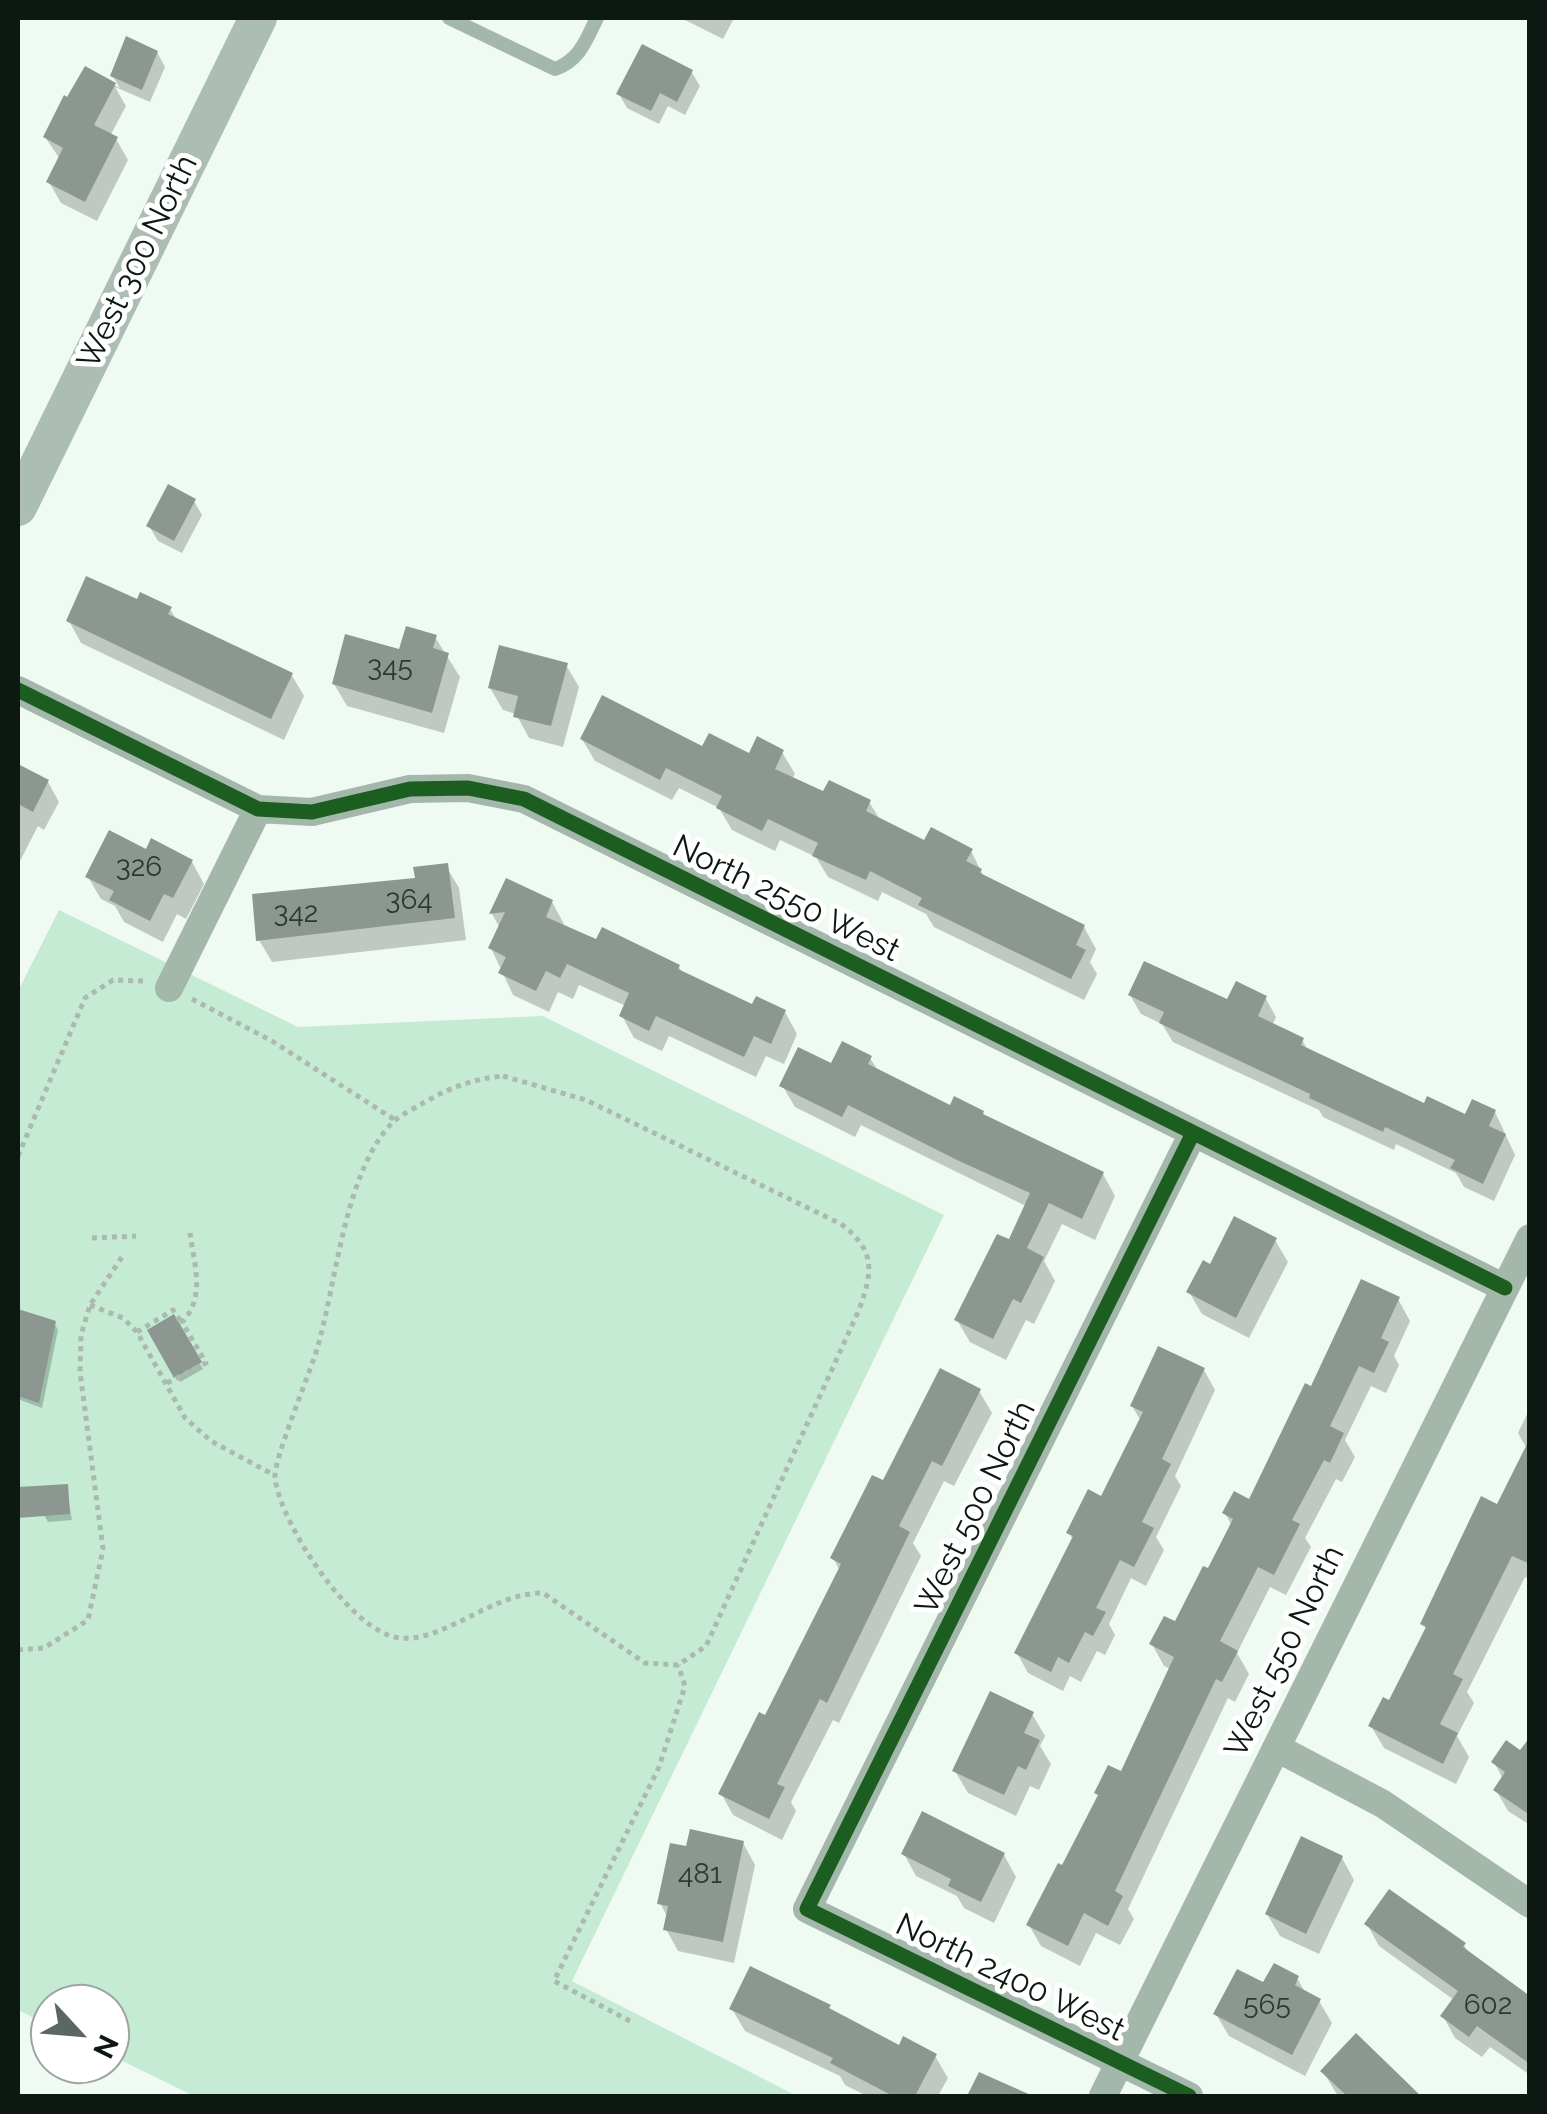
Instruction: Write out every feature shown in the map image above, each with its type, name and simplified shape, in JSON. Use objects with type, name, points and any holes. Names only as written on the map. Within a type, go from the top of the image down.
[{"type":"main road","name":"West 300 North","points":[[18,507],[258,18]]},
{"type":"street","name":"North 2550 West","points":[[18,690],[258,809],[312,812],[410,788],[468,788],[524,799],[1505,1288]]},
{"type":"street","points":[[167,988],[258,809]]},
{"type":"street","name":"West 500 North","points":[[807,1908],[1194,1133]]},
{"type":"street","name":"West 550 North","points":[[1103,2096],[1530,1238]]},
{"type":"street","points":[[1277,1748],[1384,1804],[1530,1904]]},
{"type":"street","name":"North 2400 West","points":[[807,1908],[1189,2096]]},
{"type":"lane","points":[[450,18],[555,70],[570,64],[581,51],[597,18]]},
{"type":"path","points":[[18,1156],[85,998],[113,980],[167,988],[272,1040],[395,1120]]},
{"type":"path","points":[[503,1076],[586,1100],[841,1224],[859,1238],[869,1257],[869,1282],[858,1310],[706,1646],[678,1665],[645,1663],[543,1593],[510,1597],[430,1633],[400,1638],[373,1629],[342,1601],[287,1518],[274,1475],[317,1350],[356,1183],[372,1149],[395,1120],[452,1086],[503,1076]]},
{"type":"path","points":[[182,1322],[198,1297],[190,1233]]},
{"type":"path","points":[[92,1238],[136,1236]]},
{"type":"path","points":[[18,1650],[44,1648],[88,1620],[103,1548],[80,1372],[81,1335],[90,1305],[122,1257]]},
{"type":"path","points":[[90,1305],[123,1318],[136,1332],[184,1418],[212,1441],[274,1475]]},
{"type":"path","points":[[136,1332],[173,1310],[206,1363],[166,1383]]},
{"type":"path","points":[[630,2020],[554,1981],[659,1768],[685,1686],[678,1665]]},
{"type":"green space","points":[[59,910],[298,1027],[543,1016],[944,1215],[572,1981],[797,2096],[194,2096],[130,2065],[130,1984],[30,1984],[30,2016],[18,2010],[18,991]]},
{"type":"building","points":[[126,36],[158,51],[142,90],[110,76]]},
{"type":"building","points":[[642,44],[693,70],[677,102],[660,93],[651,111],[616,94]]},
{"type":"building","points":[[85,66],[116,83],[94,125],[118,137],[85,202],[46,182],[63,148],[43,137],[64,95],[67,97]]},
{"type":"building","points":[[168,484],[196,499],[174,541],[146,526]]},
{"type":"building","points":[[86,576],[137,599],[140,592],[172,607],[168,614],[293,673],[271,719],[66,621]]},
{"type":"building","points":[[406,626],[437,635],[433,648],[449,653],[432,713],[332,684],[345,634],[399,649]]},
{"type":"building","points":[[499,645],[568,663],[551,726],[513,717],[518,696],[488,688]]},
{"type":"building","points":[[602,695],[702,746],[709,733],[749,753],[757,736],[784,750],[775,769],[823,791],[829,780],[871,800],[866,811],[924,840],[931,827],[973,849],[966,861],[982,869],[980,873],[1085,925],[1076,945],[1086,950],[1071,979],[918,905],[922,898],[870,871],[866,880],[812,856],[818,843],[768,819],[762,831],[716,808],[722,796],[666,768],[660,780],[580,739]]},
{"type":"building","points":[[18,764],[49,780],[33,812],[18,804]]},
{"type":"building","points":[[109,830],[146,849],[151,838],[193,860],[173,898],[164,894],[150,921],[109,900],[114,891],[85,877]]},
{"type":"building","points":[[448,863],[455,918],[256,941],[252,894],[415,878],[413,867]]},
{"type":"building","points":[[506,878],[553,900],[546,917],[596,939],[602,927],[752,1004],[756,996],[786,1010],[771,1044],[754,1036],[744,1057],[656,1016],[649,1031],[619,1016],[629,993],[567,964],[560,978],[546,971],[536,991],[498,973],[506,957],[488,948],[505,912],[489,914]]},
{"type":"building","points":[[1144,961],[1227,999],[1236,981],[1267,996],[1258,1016],[1304,1038],[1301,1045],[1424,1103],[1427,1096],[1465,1114],[1472,1099],[1496,1110],[1489,1126],[1506,1134],[1483,1184],[1450,1168],[1455,1160],[1385,1127],[1383,1132],[1309,1098],[1310,1094],[1159,1023],[1164,1012],[1128,995]]},
{"type":"building","points":[[842,1041],[872,1056],[868,1064],[950,1105],[954,1096],[1104,1172],[1082,1219],[1049,1203],[1027,1248],[1044,1257],[1021,1303],[1013,1299],[993,1339],[954,1320],[997,1234],[1009,1239],[1030,1193],[848,1105],[842,1117],[779,1086],[798,1047],[831,1063]]},
{"type":"building","points":[[1234,1216],[1277,1238],[1236,1318],[1186,1292],[1203,1260],[1210,1264]]},
{"type":"building","points":[[1361,1279],[1400,1297],[1381,1338],[1389,1342],[1374,1373],[1359,1366],[1330,1426],[1344,1433],[1330,1463],[1324,1460],[1292,1520],[1300,1524],[1274,1575],[1258,1567],[1220,1641],[1238,1651],[1222,1682],[1216,1679],[1115,1891],[1123,1896],[1108,1926],[1084,1913],[1068,1946],[1026,1925],[1098,1795],[1094,1793],[1108,1765],[1121,1771],[1174,1657],[1149,1644],[1164,1616],[1175,1621],[1203,1566],[1208,1568],[1233,1519],[1222,1513],[1234,1491],[1249,1499],[1305,1383],[1311,1386]]},
{"type":"building","points":[[18,1309],[56,1321],[39,1403],[18,1396]]},
{"type":"building","points":[[174,1314],[202,1362],[174,1378],[147,1330]]},
{"type":"building","points":[[1158,1346],[1205,1368],[1162,1459],[1171,1464],[1142,1522],[1154,1528],[1134,1567],[1120,1560],[1096,1608],[1106,1612],[1093,1636],[1085,1632],[1069,1663],[1058,1657],[1051,1672],[1014,1653],[1073,1536],[1066,1533],[1088,1489],[1101,1496],[1143,1412],[1130,1406]]},
{"type":"building","points":[[940,1368],[981,1389],[942,1466],[932,1461],[899,1526],[910,1532],[827,1703],[820,1699],[777,1784],[785,1787],[769,1819],[718,1794],[759,1712],[765,1715],[841,1564],[830,1558],[872,1475],[883,1480]]},
{"type":"building","points":[[1530,1438],[1530,1564],[1512,1556],[1453,1674],[1463,1679],[1440,1724],[1458,1733],[1443,1764],[1368,1726],[1383,1697],[1389,1700],[1426,1627],[1420,1624],[1481,1496],[1497,1504]]},
{"type":"building","points":[[68,1484],[70,1514],[18,1518],[18,1487]]},
{"type":"building","points":[[990,1691],[1034,1712],[1024,1733],[1040,1740],[1026,1770],[1018,1766],[1004,1795],[952,1771]]},
{"type":"building","points":[[1530,1737],[1530,1815],[1493,1790],[1505,1772],[1491,1762],[1506,1740],[1520,1750]]},
{"type":"building","points":[[922,1811],[1005,1853],[981,1902],[948,1886],[951,1879],[901,1854]]},
{"type":"building","points":[[690,1829],[744,1841],[723,1942],[663,1930],[668,1906],[657,1904],[670,1843],[686,1846]]},
{"type":"building","points":[[1301,1836],[1343,1856],[1306,1934],[1265,1914]]},
{"type":"building","points":[[1389,1889],[1466,1943],[1463,1947],[1530,1996],[1530,2064],[1477,2026],[1469,2037],[1440,2016],[1458,1991],[1364,1924]]},
{"type":"building","points":[[1274,1963],[1299,1976],[1295,1985],[1321,1999],[1292,2055],[1213,2014],[1237,1969],[1263,1982]]},
{"type":"building","points":[[750,1966],[831,2005],[829,2008],[899,2045],[903,2036],[937,2054],[915,2096],[893,2096],[830,2063],[833,2058],[729,2009]]},
{"type":"building","points":[[1356,2033],[1421,2096],[1347,2096],[1320,2071]]},
{"type":"building","points":[[979,2072],[1033,2096],[967,2096]]},
{"type":"cycle path","points":[[18,690],[258,809],[312,812],[410,789],[468,788],[524,799],[1505,1288]]},
{"type":"cycle path","points":[[1189,2096],[807,1909],[1193,1133]]}]
